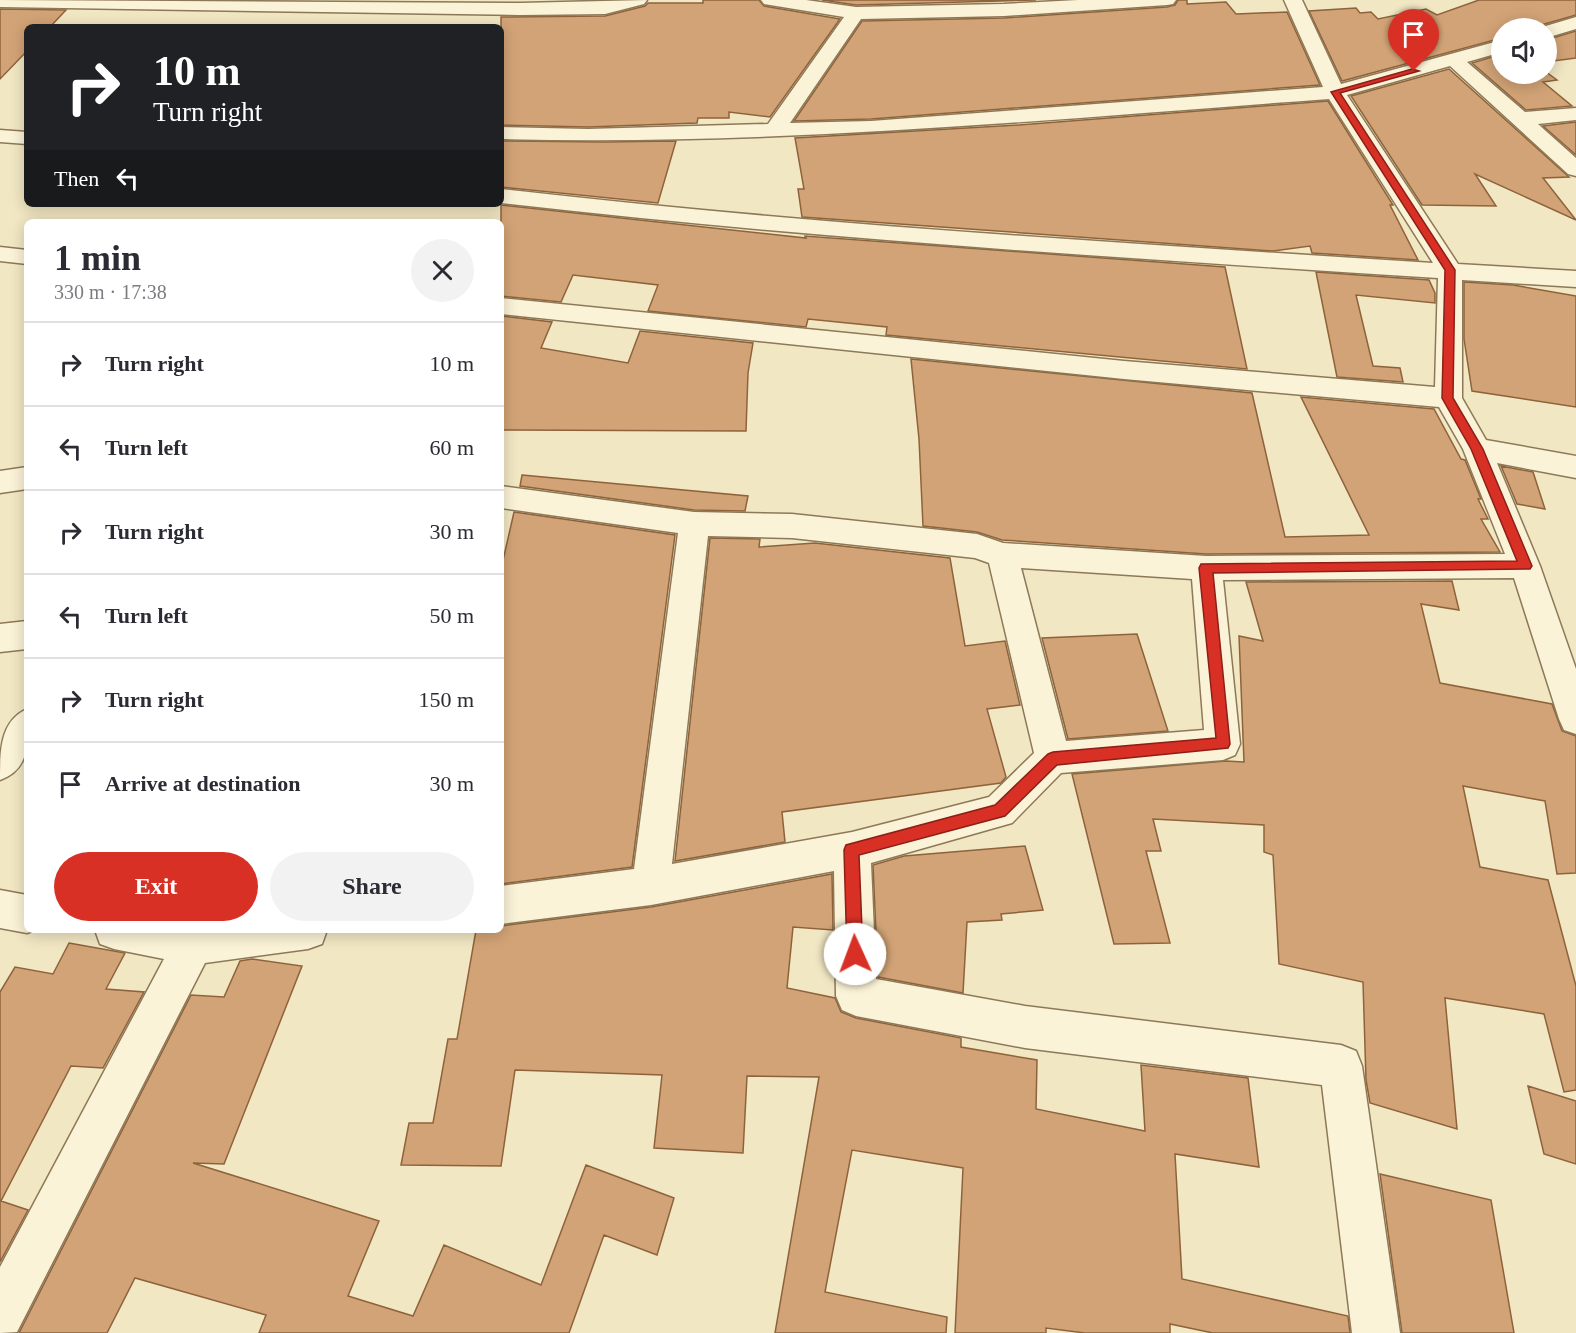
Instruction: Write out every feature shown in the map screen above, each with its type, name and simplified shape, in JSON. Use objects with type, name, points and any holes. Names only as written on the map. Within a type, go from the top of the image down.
[{"type":"street","points":[[0,2],[520,9],[605,8],[638,0]]},
{"type":"street","points":[[770,0],[856,13],[1003,5],[1167,0]]},
{"type":"street","points":[[1293,0],[1335,92],[1450,270],[1448,398],[1477,449],[1525,566],[1576,719]]},
{"type":"street","points":[[775,129],[856,13]]},
{"type":"street","points":[[1557,29],[1576,23]]},
{"type":"street","points":[[504,134],[588,135],[871,127],[1335,92],[1491,49]]},
{"type":"street","points":[[1454,60],[1576,170]]},
{"type":"street","points":[[1521,119],[1576,114]]},
{"type":"street","points":[[0,136],[24,138]]},
{"type":"street","points":[[504,196],[638,212],[965,241],[1576,279]]},
{"type":"street","points":[[0,254],[24,257]]},
{"type":"street","points":[[504,306],[1124,370],[1448,398]]},
{"type":"street","points":[[1477,449],[1576,468]]},
{"type":"street","points":[[0,482],[24,478]]},
{"type":"street","points":[[504,497],[694,524],[792,526],[978,546],[1002,555],[1206,568],[1525,566]]},
{"type":"street","points":[[651,886],[694,524]]},
{"type":"street","points":[[1002,555],[1053,758]]},
{"type":"street","points":[[504,905],[651,886],[852,850],[999,811],[1053,758],[1223,744],[1206,568]]},
{"type":"street","points":[[0,638],[24,635]]},
{"type":"street","points":[[0,764],[24,728]]},
{"type":"street","points":[[852,850],[856,996],[1025,1027],[1341,1066],[1376,1333]]},
{"type":"street","points":[[0,909],[24,913]]},
{"type":"street","points":[[130,933],[193,945],[285,933]]},
{"type":"street","points":[[0,1315],[193,945]]},
{"type":"building","points":[[703,0],[759,0],[764,6],[840,19],[770,117],[729,112],[729,118],[698,118],[697,123],[588,127],[504,125],[504,24],[501,24],[501,17],[605,16],[645,6],[648,3],[703,3]]},
{"type":"building","points":[[822,0],[1036,0],[856,5]]},
{"type":"building","points":[[1178,0],[1187,0],[1187,4],[1226,2],[1236,14],[1287,12],[1320,85],[871,119],[794,121],[862,21],[1004,18],[1167,7],[1175,5]]},
{"type":"building","points":[[1479,0],[1576,0],[1576,15],[1557,20],[1557,18],[1491,18],[1491,41],[1342,81],[1309,11],[1356,8],[1360,13],[1371,12],[1378,19],[1426,9],[1437,15]]},
{"type":"building","points":[[0,9],[66,10],[53,24],[24,24],[24,54],[0,79]]},
{"type":"building","points":[[1576,31],[1576,58],[1557,61],[1557,37]]},
{"type":"building","points":[[1491,57],[1491,80],[1472,63]]},
{"type":"building","points":[[1449,69],[1569,177],[1543,178],[1576,220],[1475,174],[1496,206],[1422,205],[1351,96]]},
{"type":"building","points":[[1496,84],[1545,84],[1572,106],[1526,110]]},
{"type":"building","points":[[1328,101],[1393,205],[1390,205],[1418,260],[1312,253],[1310,246],[1273,251],[802,217],[798,189],[804,189],[795,138],[1019,125]]},
{"type":"building","points":[[1576,122],[1576,155],[1543,126]]},
{"type":"building","points":[[504,141],[676,141],[658,203],[504,187]]},
{"type":"building","points":[[504,205],[806,238],[805,236],[1225,267],[1247,369],[886,335],[887,327],[808,319],[806,327],[648,311],[658,285],[573,275],[561,302],[504,296],[504,219],[501,219],[501,207]]},
{"type":"building","points":[[1316,272],[1429,280],[1435,293],[1435,303],[1356,295],[1373,366],[1400,368],[1403,382],[1337,377]]},
{"type":"building","points":[[1464,282],[1513,285],[1576,296],[1576,407],[1472,391],[1464,339]]},
{"type":"building","points":[[504,316],[552,322],[541,348],[628,363],[640,331],[753,343],[748,373],[746,431],[504,430]]},
{"type":"building","points":[[911,359],[1252,393],[1285,537],[1369,535],[1301,397],[1434,409],[1461,459],[1465,460],[1481,499],[1478,499],[1488,519],[1481,519],[1500,552],[1206,554],[1002,540],[977,532],[923,526],[919,439]]},
{"type":"building","points":[[1501,466],[1533,472],[1545,509],[1517,504]]},
{"type":"building","points":[[522,475],[748,496],[745,511],[694,510],[520,486]]},
{"type":"building","points":[[514,512],[675,535],[632,867],[504,884],[504,556]]},
{"type":"building","points":[[710,538],[760,539],[759,547],[815,543],[950,558],[965,646],[1005,641],[1020,705],[987,709],[1006,777],[1001,783],[782,812],[785,842],[675,861]]},
{"type":"building","points":[[1452,581],[1459,610],[1421,604],[1440,683],[1552,704],[1562,731],[1576,736],[1576,873],[1557,874],[1545,801],[1463,786],[1480,867],[1548,880],[1576,986],[1576,1090],[1564,1092],[1544,1014],[1445,998],[1457,1129],[1370,1103],[1366,1080],[1363,982],[1279,964],[1273,855],[1264,852],[1264,825],[1153,819],[1161,851],[1146,851],[1170,943],[1114,944],[1072,774],[1226,761],[1244,762],[1239,636],[1263,641],[1246,582]]},
{"type":"building","points":[[1137,634],[1168,731],[1068,739],[1042,638]]},
{"type":"building","points":[[1025,846],[1043,910],[1001,914],[1002,920],[967,922],[963,993],[878,977],[873,865],[904,856]]},
{"type":"building","points":[[832,874],[833,930],[793,927],[787,988],[835,998],[841,1012],[856,1018],[961,1038],[961,1047],[1037,1060],[1036,1109],[1145,1131],[1141,1065],[1248,1078],[1259,1167],[1175,1154],[1182,1279],[1348,1316],[1350,1333],[1213,1333],[1170,1324],[1170,1333],[1085,1333],[1046,1328],[1046,1333],[955,1333],[963,1168],[852,1150],[825,1292],[947,1317],[946,1333],[775,1333],[819,1077],[747,1076],[743,1153],[654,1148],[662,1075],[515,1070],[501,1166],[401,1165],[409,1123],[433,1123],[448,1039],[457,1039],[475,933],[504,933],[504,926],[651,907]]},
{"type":"building","points":[[69,943],[125,953],[106,989],[144,992],[103,1068],[71,1066],[1,1201],[28,1210],[0,1262],[0,992],[15,967],[53,974]]},
{"type":"building","points":[[252,959],[302,966],[224,1164],[193,1163],[379,1221],[348,1296],[413,1316],[444,1245],[541,1285],[586,1165],[674,1198],[657,1255],[604,1235],[569,1333],[259,1333],[266,1315],[135,1278],[107,1333],[19,1333],[191,995],[224,997],[240,961]]},
{"type":"building","points":[[1528,1086],[1576,1101],[1576,1164],[1544,1154]]},
{"type":"building","points":[[1380,1174],[1491,1200],[1514,1333],[1402,1333]]},
{"type":"route","points":[[855,954],[852,850],[999,811],[1053,758],[1223,744],[1206,568],[1525,566],[1477,449],[1448,398],[1450,270],[1335,92],[1414,71]]}]
